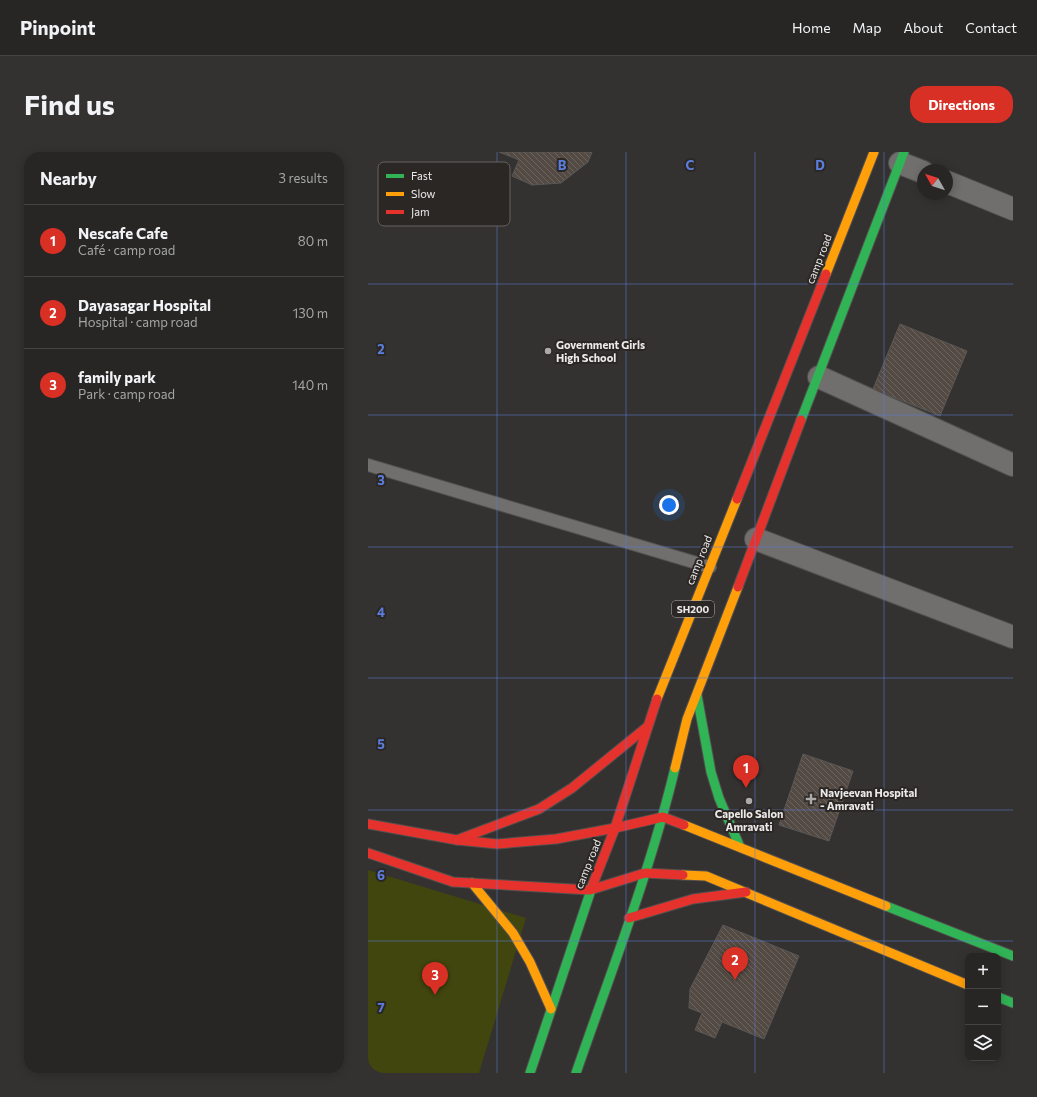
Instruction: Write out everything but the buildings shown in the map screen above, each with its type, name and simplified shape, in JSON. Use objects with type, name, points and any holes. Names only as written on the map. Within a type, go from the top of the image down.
[{"type":"main road","name":"camp road","points":[[530,1073],[590,890],[615,828],[654,707],[874,152]]},
{"type":"main road","name":"SH200","points":[[576,1073],[630,918],[663,817],[688,719],[902,158]]},
{"type":"main road","points":[[697,695],[718,798],[740,847]]},
{"type":"main road","points":[[457,840],[539,809],[572,788],[647,727]]},
{"type":"main road","points":[[368,824],[457,840],[497,844],[556,839],[663,817],[1013,956]]},
{"type":"main road","points":[[368,853],[453,882],[590,890],[645,873],[706,876],[965,984]]},
{"type":"main road","points":[[472,883],[513,934],[530,962],[551,1009]]},
{"type":"main road","points":[[630,918],[693,899],[746,892]]},
{"type":"main road","points":[[1001,998],[1013,1004]]},
{"type":"street","points":[[902,158],[917,168]]},
{"type":"street","points":[[953,184],[1013,209]]},
{"type":"street","points":[[819,377],[1013,465]]},
{"type":"street","points":[[756,539],[1013,637]]},
{"type":"lane","points":[[368,465],[710,567]]},
{"type":"green space","points":[[368,870],[526,918],[479,1073],[368,1073]]},
{"type":"traffic: fast","points":[[801,420],[904,152]]},
{"type":"traffic: fast","points":[[697,695],[711,772],[719,798],[740,847]]},
{"type":"traffic: fast","points":[[576,1073],[642,884],[675,768]]},
{"type":"traffic: fast","points":[[530,1073],[593,884]]},
{"type":"traffic: fast","points":[[886,906],[1013,956]]},
{"type":"traffic: fast","points":[[1001,998],[1013,1003]]},
{"type":"traffic: slow","points":[[826,274],[874,152]]},
{"type":"traffic: slow","points":[[657,699],[737,499]]},
{"type":"traffic: slow","points":[[675,768],[687,719],[738,587]]},
{"type":"traffic: slow","points":[[684,825],[886,906]]},
{"type":"traffic: slow","points":[[683,875],[706,876],[965,984]]},
{"type":"traffic: slow","points":[[472,883],[513,933],[530,962],[551,1009]]},
{"type":"traffic: jam","points":[[737,499],[826,274]]},
{"type":"traffic: jam","points":[[738,587],[801,420]]},
{"type":"traffic: jam","points":[[593,884],[615,828],[657,699]]},
{"type":"traffic: jam","points":[[457,840],[539,809],[572,788],[647,727]]},
{"type":"traffic: jam","points":[[368,824],[457,840],[497,844],[556,839],[663,817],[684,825]]},
{"type":"traffic: jam","points":[[368,853],[453,882],[590,890],[645,873],[683,875]]},
{"type":"traffic: jam","points":[[629,918],[693,899],[746,892]]},
{"type":"place","name":"Government Girls High School","points":[[548,351]]},
{"type":"place","name":"Nescafe Cafe","points":[[746,788]]},
{"type":"place","name":"Navjeevan Hospital - Amravati","points":[[811,799]]},
{"type":"place","name":"Capello Salon Amravati","points":[[749,801]]},
{"type":"place","name":"Dayasagar Hospital","points":[[735,980]]},
{"type":"place","name":"family park","points":[[435,995]]}]
